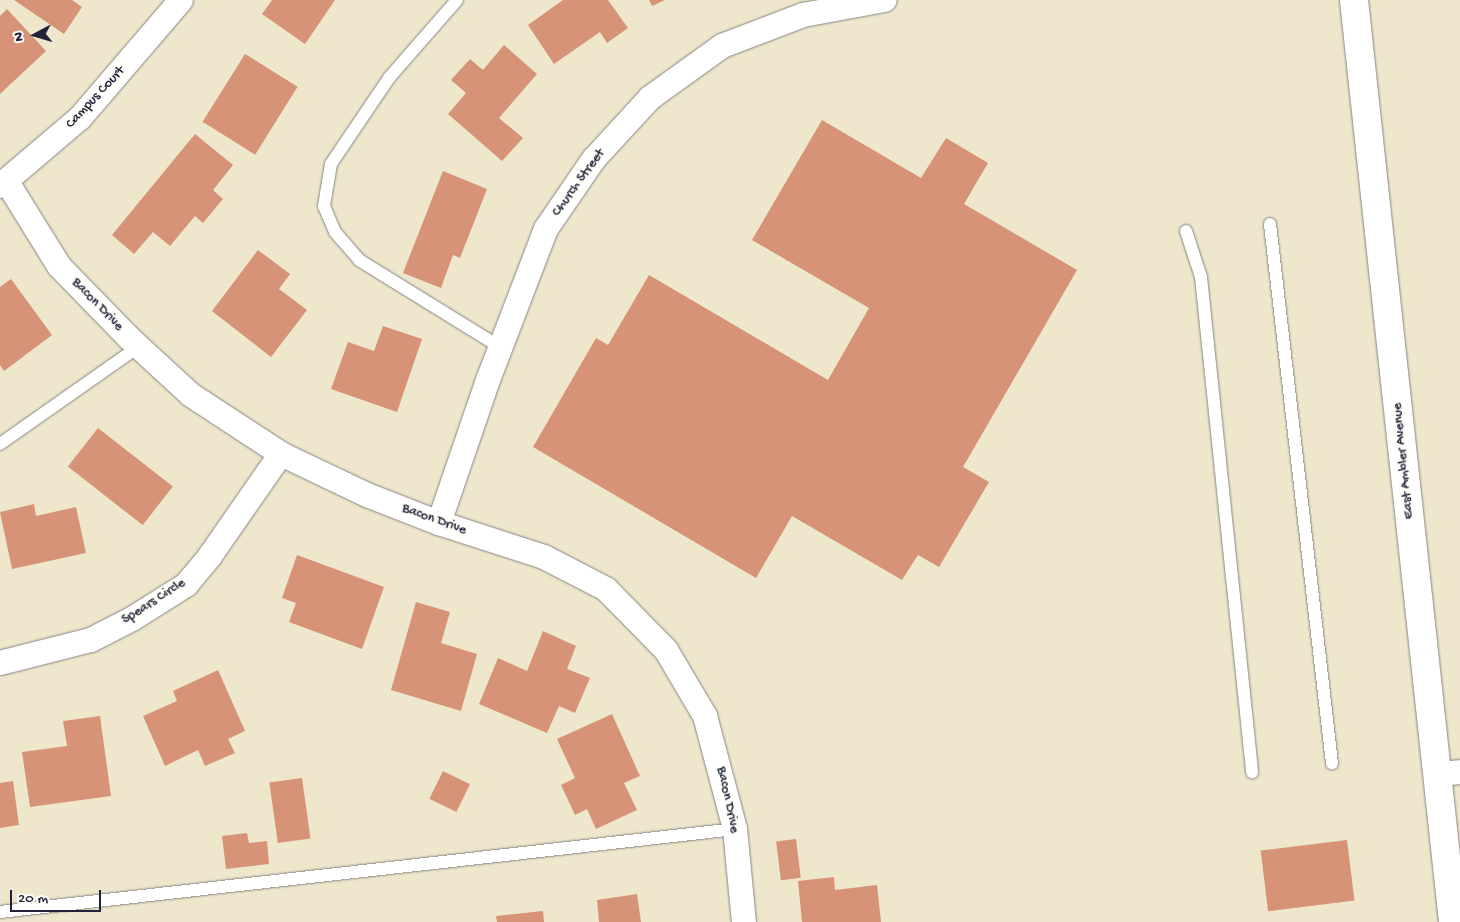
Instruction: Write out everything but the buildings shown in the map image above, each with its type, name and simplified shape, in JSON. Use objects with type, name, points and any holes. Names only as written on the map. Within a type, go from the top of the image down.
[{"type":"main road","name":"East Ambler Avenue","points":[[1354,0],[1449,773],[1453,922]]},
{"type":"street","name":"Campus Court","points":[[4,184],[80,118],[181,0]]},
{"type":"street","name":"Church Street","points":[[439,523],[500,347],[546,228],[594,159],[650,98],[722,46],[803,14],[885,0]]},
{"type":"street","name":"Bacon Drive","points":[[4,184],[59,266],[138,346],[191,395],[281,454],[367,495],[439,523],[544,556],[606,589],[666,650],[705,716],[735,829],[744,922]]},
{"type":"street","name":"Spears Circle","points":[[0,664],[91,640],[132,619],[186,585],[210,556],[281,454]]},
{"type":"lane","points":[[457,0],[389,78],[331,164],[324,206],[335,232],[359,260],[500,347]]},
{"type":"lane","points":[[1270,224],[1332,763]]},
{"type":"lane","points":[[1186,231],[1201,277],[1252,772]]},
{"type":"lane","points":[[0,444],[138,346]]},
{"type":"lane","points":[[0,912],[735,829]]}]
